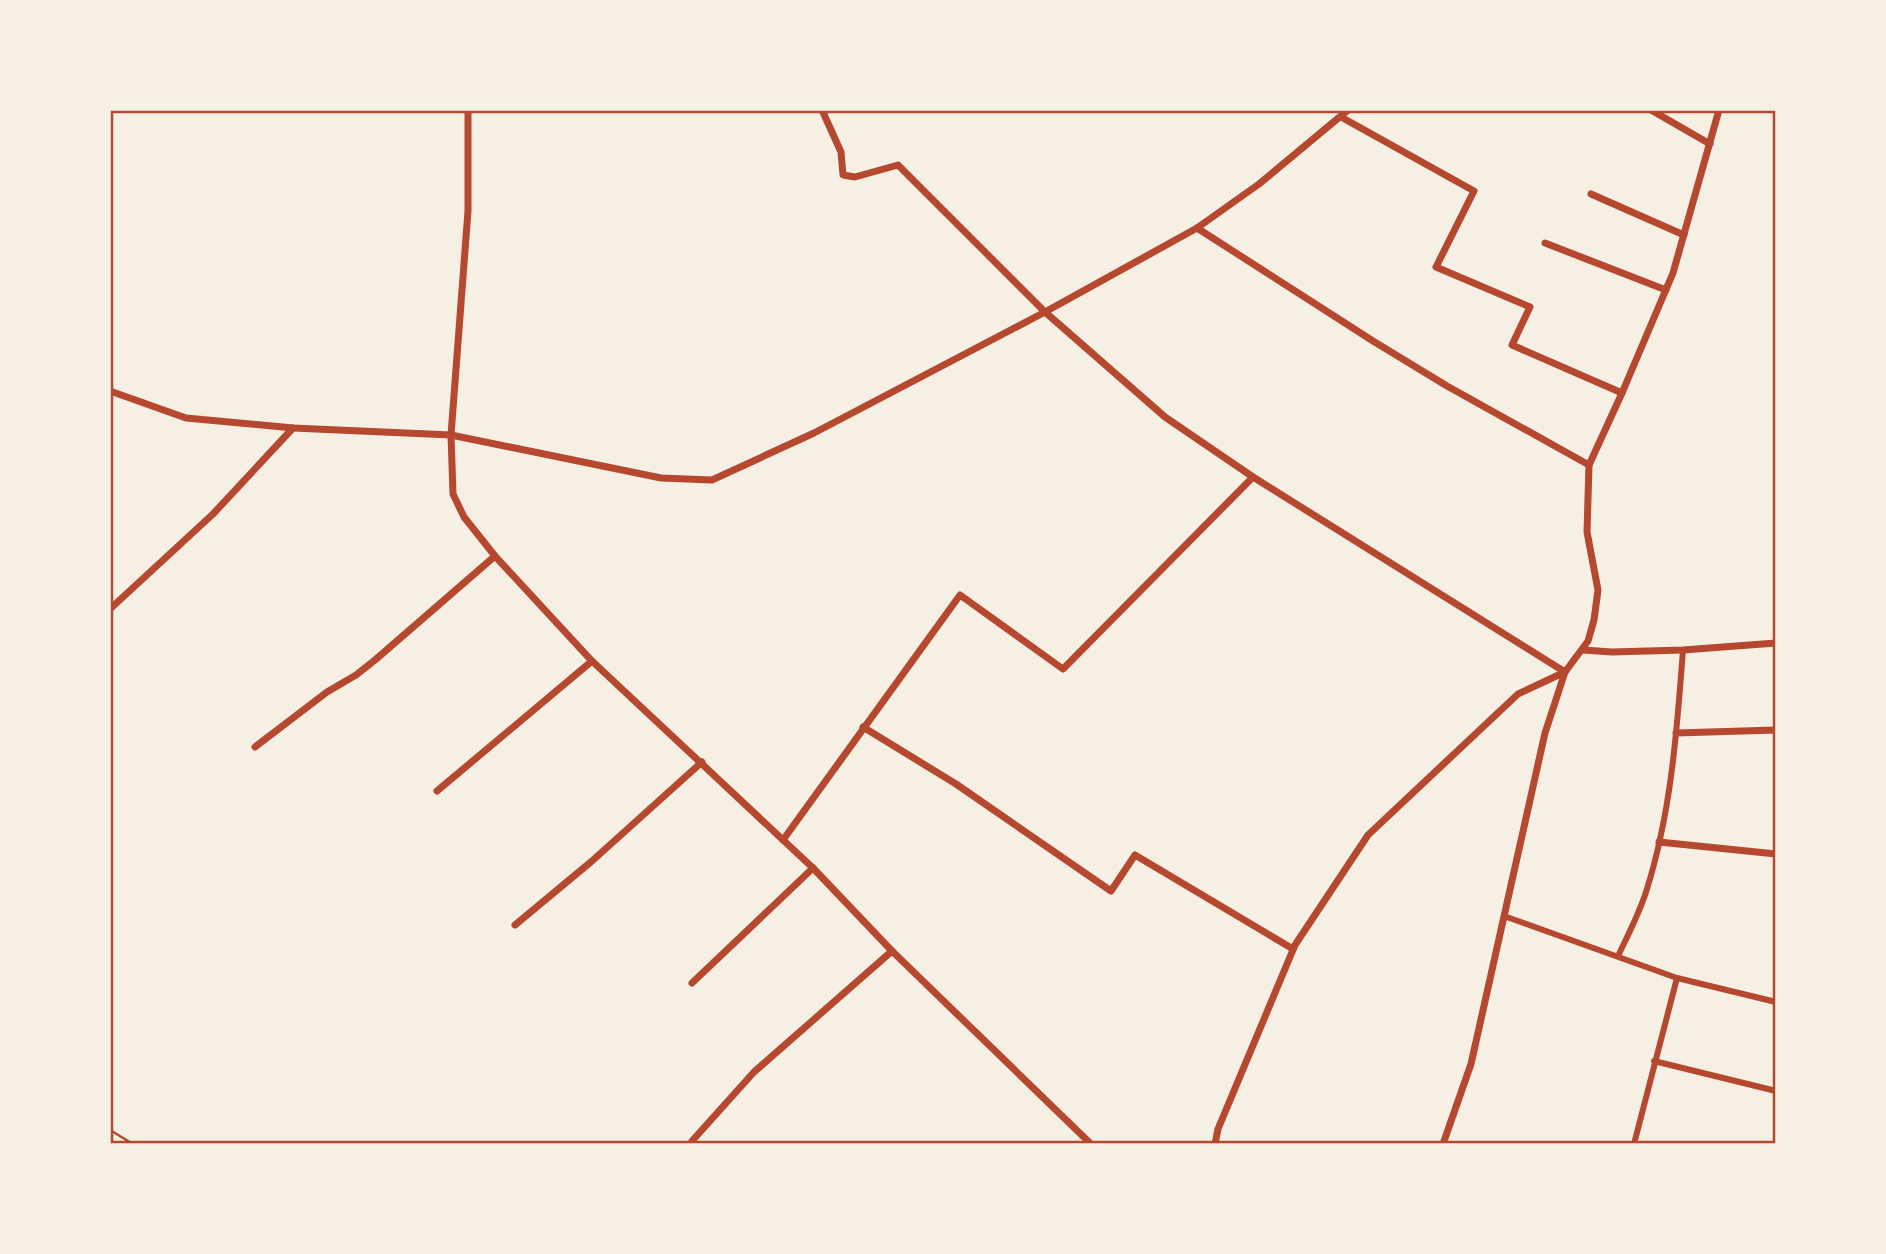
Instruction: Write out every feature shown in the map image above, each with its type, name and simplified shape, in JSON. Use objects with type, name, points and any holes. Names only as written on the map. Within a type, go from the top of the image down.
[{"type":"street","points":[[468,110],[468,211],[451,435],[453,494],[464,517],[495,556],[592,661],[813,868],[892,951],[1091,1144]]},
{"type":"street","points":[[822,110],[841,152],[843,175],[855,177],[898,165],[1045,312],[1165,417],[1253,477],[1565,672]]},
{"type":"street","points":[[110,391],[186,418],[293,428],[451,435],[661,478],[712,480],[814,433],[1045,312],[1197,228],[1259,184],[1348,110]]},
{"type":"street","points":[[1651,110],[1710,144]]},
{"type":"street","points":[[1443,1144],[1471,1064],[1545,733],[1565,672],[1583,650],[1594,620],[1598,590],[1587,532],[1589,465],[1666,290],[1719,110]]},
{"type":"street","points":[[1340,117],[1474,191],[1437,267],[1530,307],[1512,345],[1622,393]]},
{"type":"street","points":[[1591,194],[1684,235]]},
{"type":"street","points":[[1197,228],[1312,304],[1416,367],[1589,465]]},
{"type":"street","points":[[1545,243],[1666,290]]},
{"type":"street","points":[[110,609],[214,514],[293,428]]},
{"type":"street","points":[[783,840],[960,595],[1063,669],[1253,477]]},
{"type":"street","points":[[255,747],[327,692],[375,660],[495,556]]},
{"type":"street","points":[[1583,650],[1683,650],[1776,643]]},
{"type":"street","points":[[1618,956],[1642,903],[1659,842],[1676,733],[1683,650]]},
{"type":"street","points":[[437,791],[592,661]]},
{"type":"street","points":[[1215,1144],[1217,1129],[1293,949],[1368,835],[1518,694],[1565,672]]},
{"type":"street","points":[[863,727],[956,784],[1111,891],[1135,855],[1293,949]]},
{"type":"street","points":[[1676,733],[1776,730]]},
{"type":"street","points":[[515,925],[592,861],[702,762]]},
{"type":"street","points":[[1659,842],[1776,854]]},
{"type":"street","points":[[692,983],[813,868]]},
{"type":"street","points":[[1504,916],[1677,978],[1776,1002]]},
{"type":"street","points":[[692,1141],[754,1072],[892,951]]},
{"type":"street","points":[[1634,1144],[1677,978]]},
{"type":"street","points":[[1654,1061],[1776,1091]]},
{"type":"path","points":[[110,1130],[133,1144]]}]
